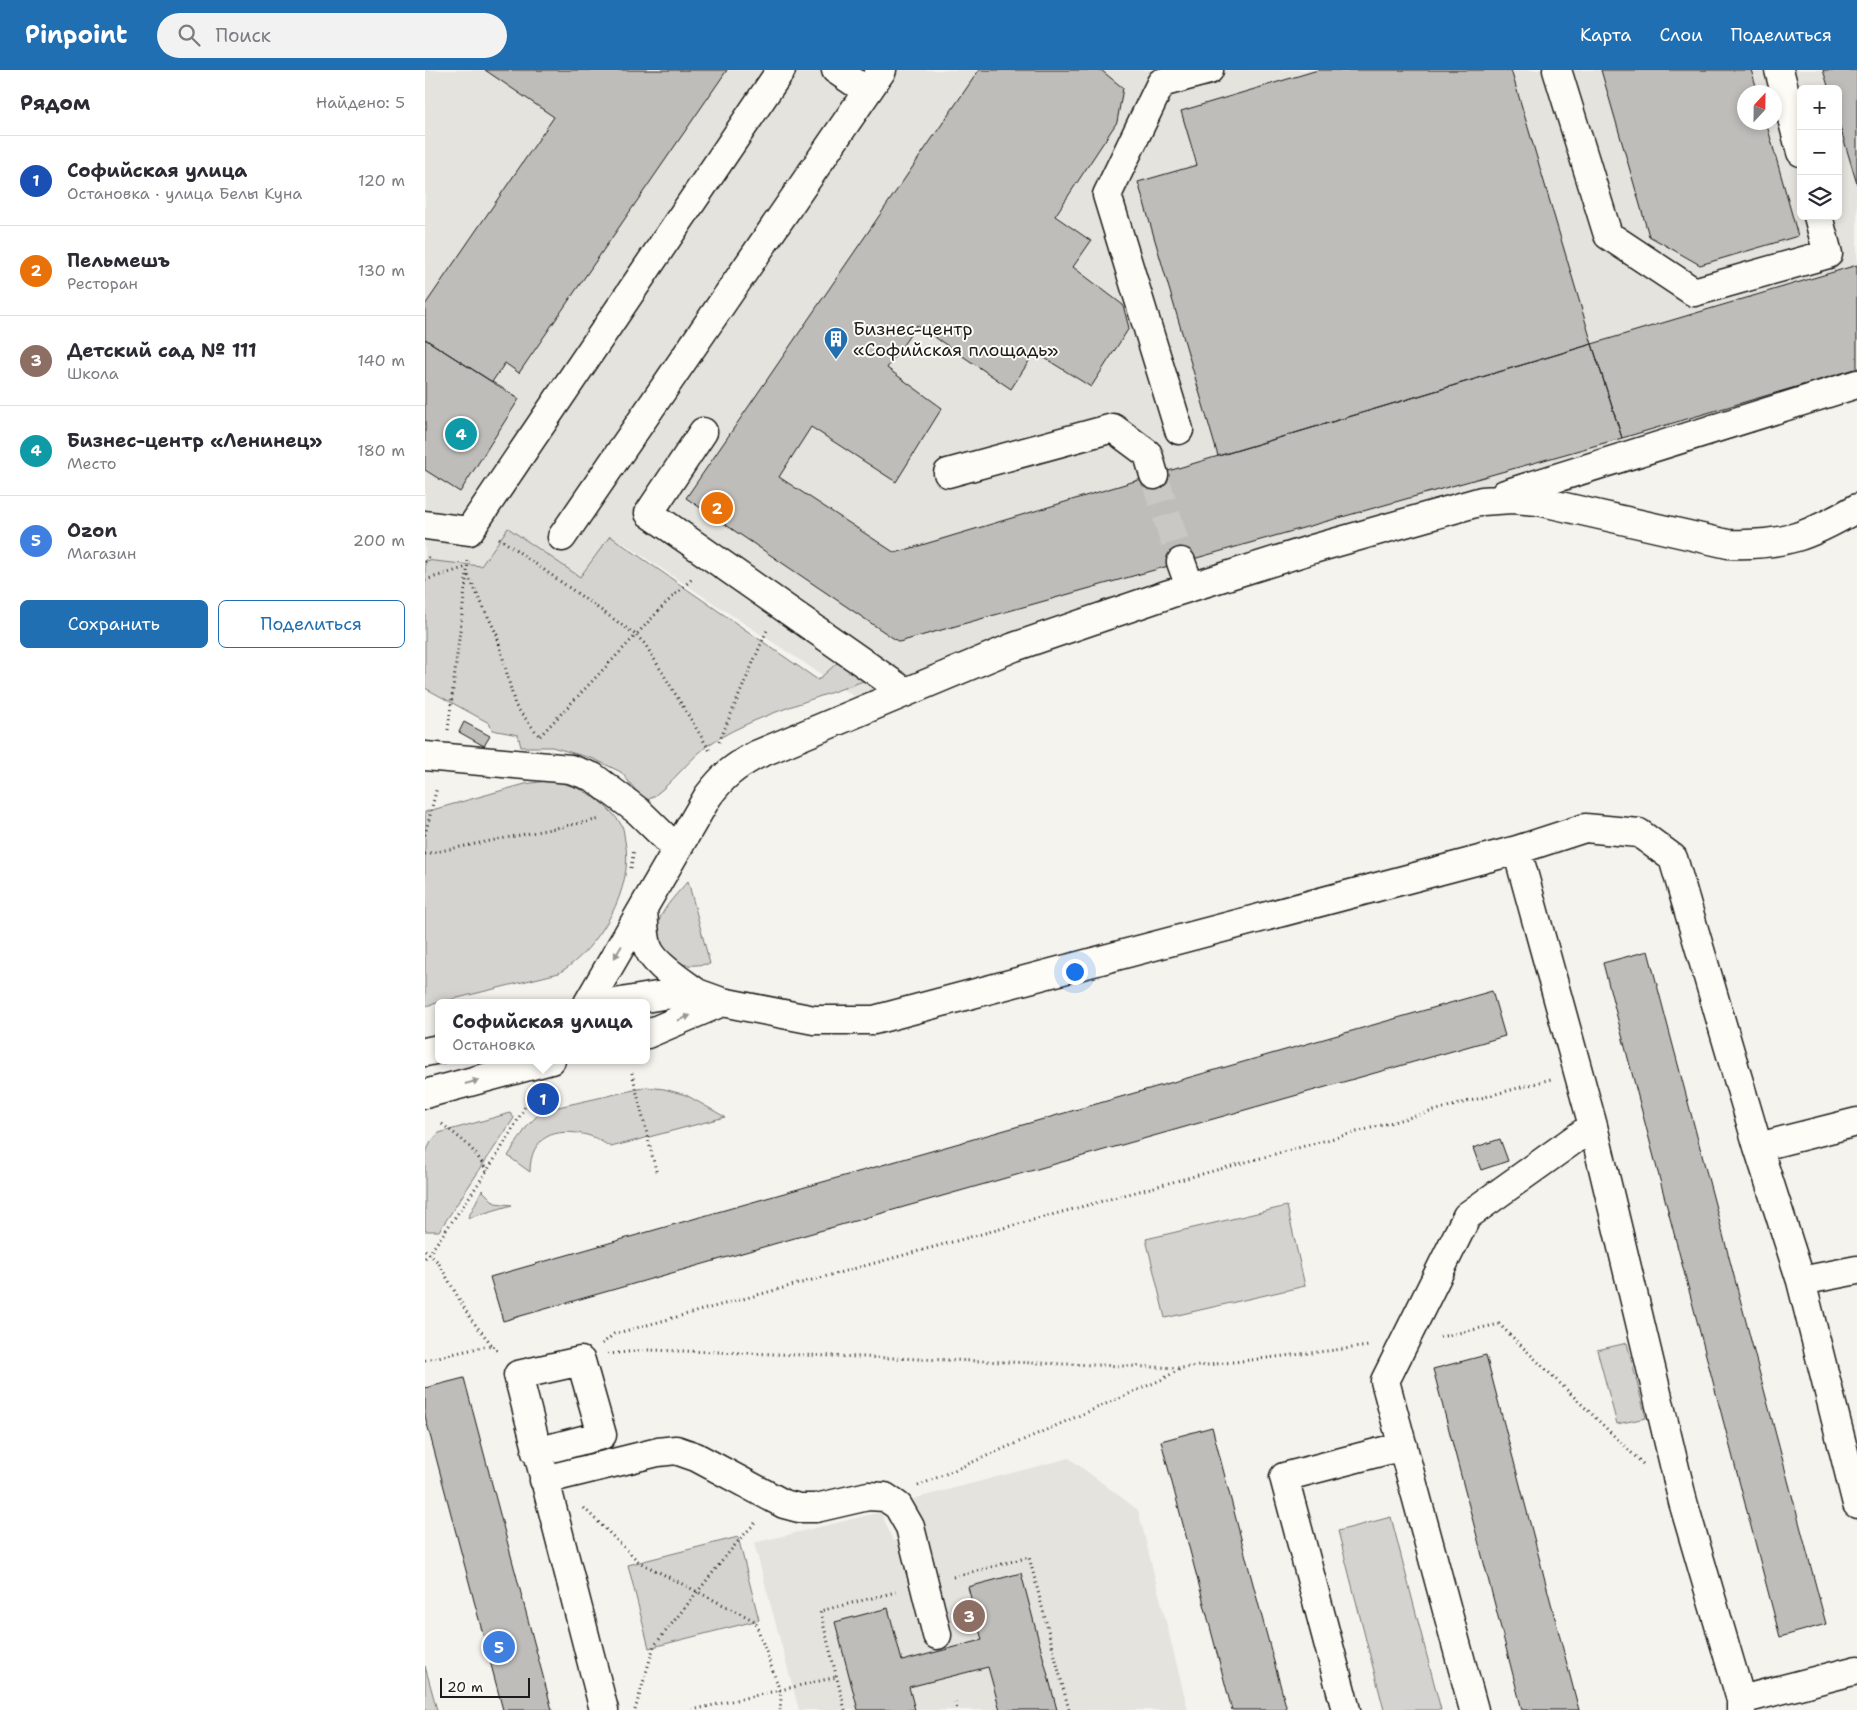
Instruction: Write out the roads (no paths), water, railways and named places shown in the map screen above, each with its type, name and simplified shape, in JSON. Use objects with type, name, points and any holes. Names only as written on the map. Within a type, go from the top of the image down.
[{"type":"street","points":[[472,527],[781,70]]},
{"type":"street","points":[[562,537],[875,81],[836,70]]},
{"type":"street","points":[[1179,430],[1107,195],[1165,76],[1209,70]]},
{"type":"street","points":[[1557,70],[1608,235],[1694,292],[1828,254],[1819,220]]},
{"type":"street","points":[[1779,70],[1797,137]]},
{"type":"street","points":[[590,999],[708,796],[721,779],[735,767],[756,755],[1014,647],[1190,587],[1313,549],[1482,501],[1857,384]]},
{"type":"street","points":[[948,473],[1113,428],[1148,454],[1154,475]]},
{"type":"street","points":[[703,432],[649,513],[905,692]]},
{"type":"street","points":[[1482,501],[1512,499],[1538,501],[1728,544],[1752,545],[1805,536],[1857,508]]},
{"type":"street","points":[[425,506],[472,527]]},
{"type":"street","points":[[425,525],[472,527]]},
{"type":"street","points":[[1181,562],[1190,587]]},
{"type":"street","points":[[435,757],[565,768],[593,777],[638,811],[677,850]]},
{"type":"street","points":[[639,999],[663,995],[710,998],[814,1020],[874,1020],[1517,850],[1585,828],[1639,833],[1673,858],[1758,1147],[1801,1281],[1857,1504]]},
{"type":"street","points":[[1517,850],[1579,1071],[1683,1502],[1741,1705],[1857,1670]]},
{"type":"street","points":[[643,910],[647,947],[652,956],[660,965],[710,998]]},
{"type":"street","points":[[650,1032],[710,998]]},
{"type":"street","points":[[425,1094],[536,1064]]},
{"type":"street","points":[[1758,1147],[1857,1122]]},
{"type":"street","points":[[1474,1710],[1385,1380],[1467,1216],[1593,1126]]},
{"type":"street","points":[[1801,1281],[1857,1270]]},
{"type":"street","points":[[536,1452],[602,1435],[581,1361],[518,1376],[536,1452],[548,1478],[605,1710]]},
{"type":"street","points":[[1346,1710],[1284,1477],[1403,1446]]},
{"type":"street","points":[[548,1478],[657,1452],[676,1450],[696,1457],[784,1504],[799,1508],[816,1508],[868,1496],[885,1497],[898,1506],[910,1527],[937,1635]]},
{"type":"tunnel","points":[[1154,475],[1181,562]]},
{"type":"place","name":"Бизнес-центр «Софийская площадь»","points":[[836,360]]},
{"type":"place","name":"Бизнес-центр «Ленинец»","points":[[461,434]]},
{"type":"place","name":"Пельмешъ","points":[[717,508]]},
{"type":"place","name":"Софийская улица","points":[[543,1099]]},
{"type":"place","name":"Детский сад № 111","points":[[969,1616]]},
{"type":"place","name":"Ozon","points":[[499,1647]]}]
